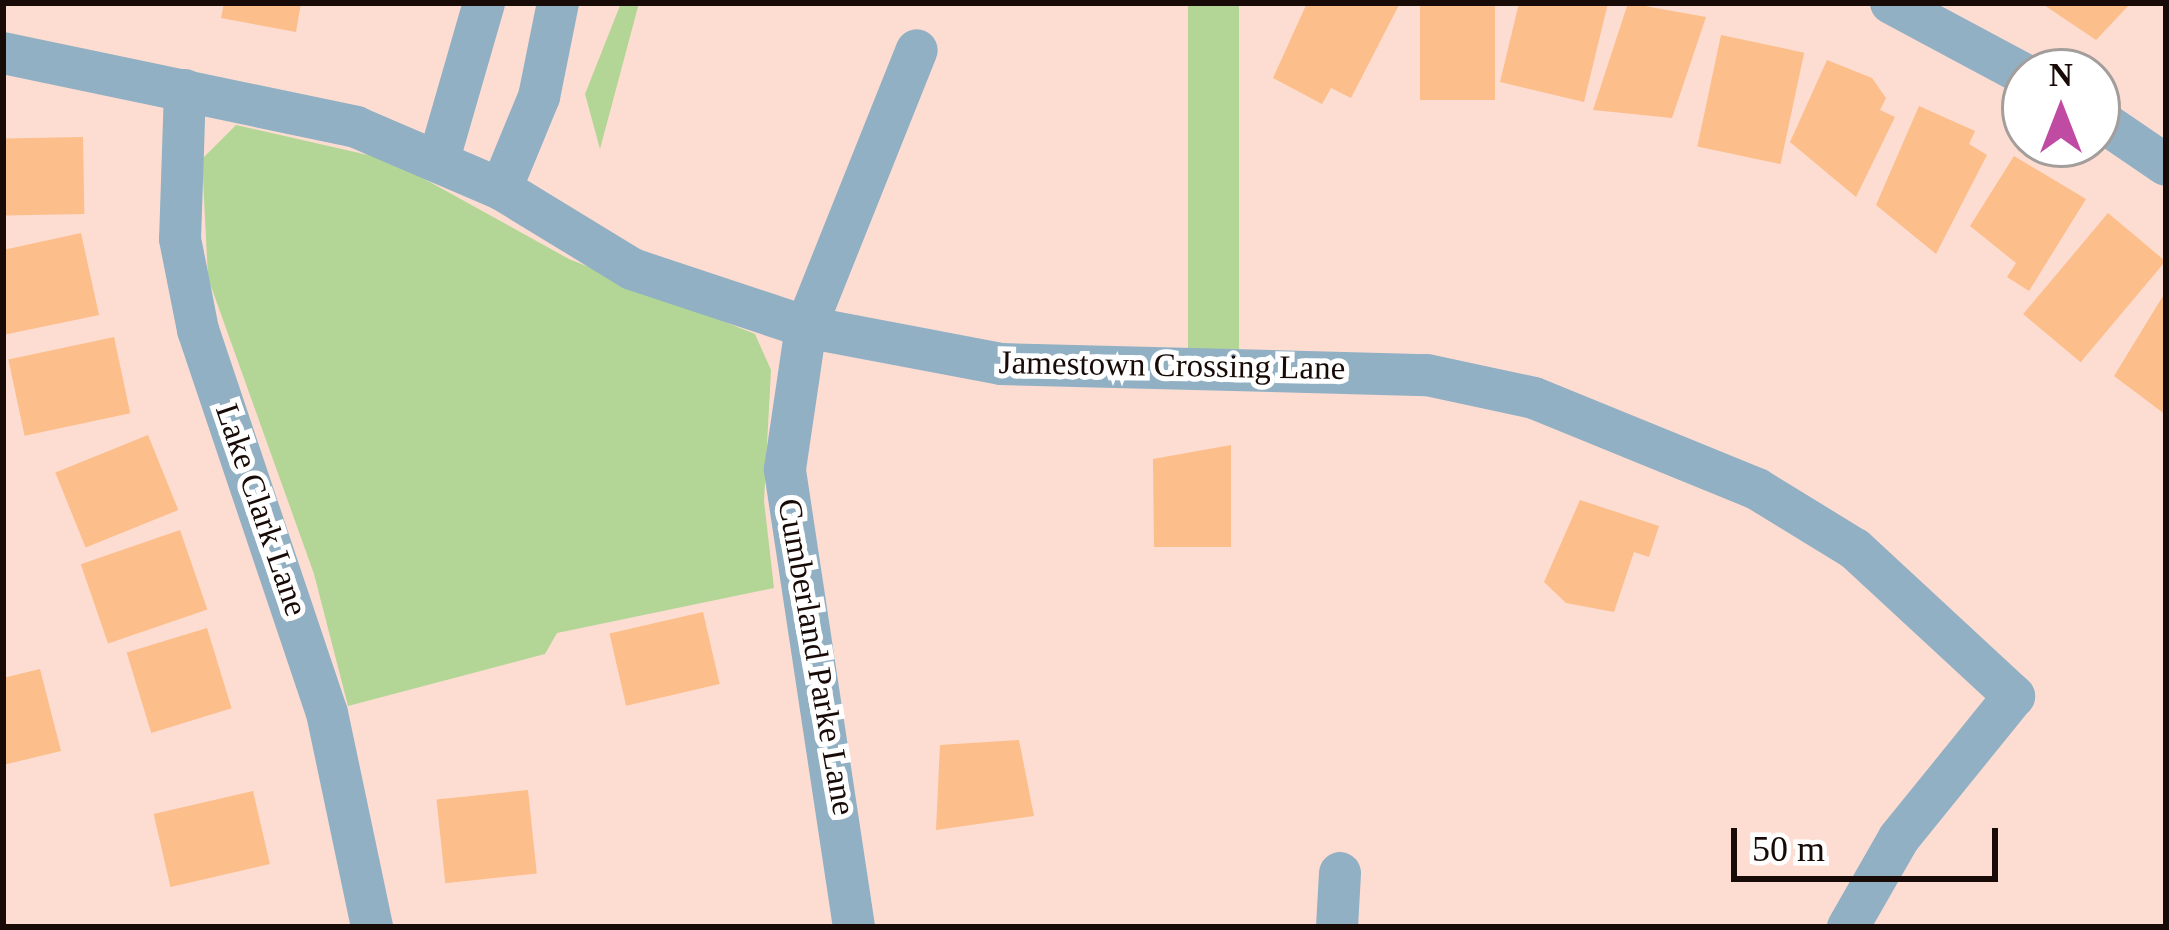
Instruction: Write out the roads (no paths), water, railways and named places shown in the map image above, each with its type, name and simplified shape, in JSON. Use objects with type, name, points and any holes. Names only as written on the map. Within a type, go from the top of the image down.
[{"type":"street","points":[[440,159],[484,3]]},
{"type":"street","points":[[501,189],[539,97],[558,3]]},
{"type":"street","points":[[1914,8],[2001,61]]},
{"type":"street","name":"Cumberland Parke Lane","points":[[854,927],[846,816],[785,506],[806,327],[917,50]]},
{"type":"street","name":"Jamestown Crossing Lane","points":[[3,53],[356,127],[440,159],[501,189],[632,269],[806,327],[1001,364],[1323,368],[1534,398],[1796,513],[1941,620],[2014,696],[1899,838],[1848,927]]},
{"type":"street","name":"Lake Clark Lane","points":[[185,90],[180,239],[198,330],[327,713],[372,927]]},
{"type":"street","points":[[2121,134],[2166,165]]},
{"type":"street","points":[[1336,927],[1340,873]]}]
